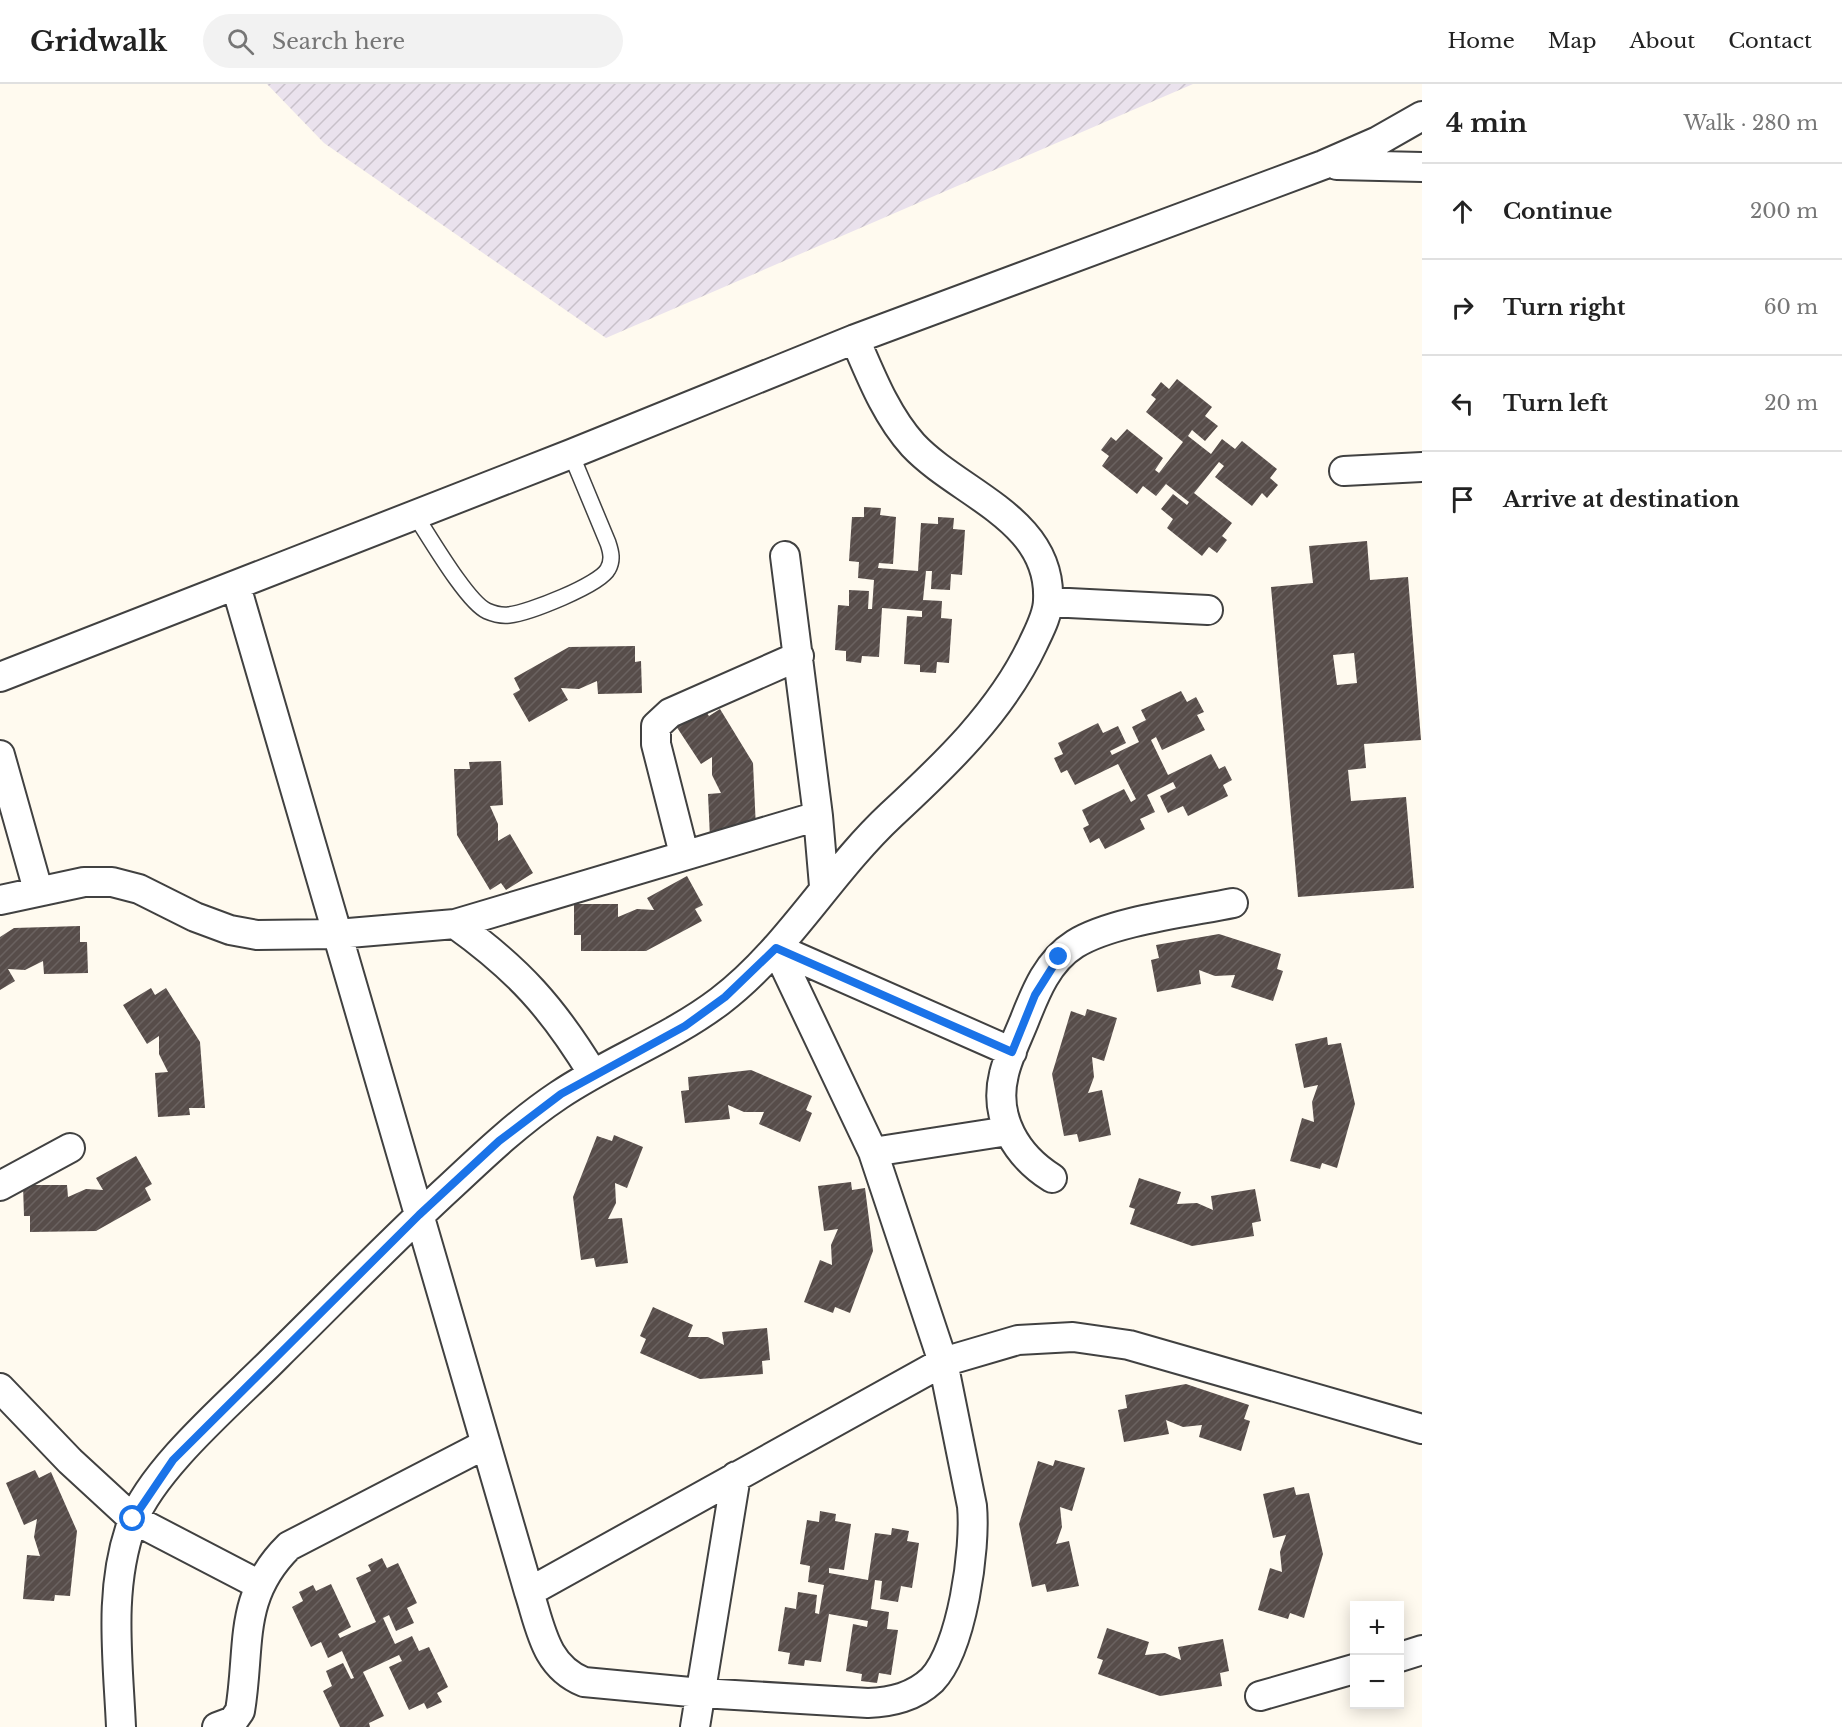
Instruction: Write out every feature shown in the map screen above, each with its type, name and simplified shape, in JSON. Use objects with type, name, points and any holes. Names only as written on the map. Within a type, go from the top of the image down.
[{"type":"street","points":[[0,677],[236,586],[855,339],[1323,165],[1378,141],[1422,116]]},
{"type":"street","points":[[1323,165],[1422,167]]},
{"type":"street","points":[[121,1727],[116,1603],[123,1552],[133,1519],[173,1460],[419,1215],[524,1121],[593,1074],[685,1026],[725,997],[776,948],[824,886],[866,839],[941,769],[984,721],[1026,658],[1049,602],[1046,579],[1029,537],[1014,523],[935,465],[910,441],[884,403],[855,339]]},
{"type":"street","points":[[1344,471],[1422,466]]},
{"type":"street","points":[[785,556],[819,816],[824,886]]},
{"type":"street","points":[[236,586],[529,1592],[548,1649],[556,1664],[568,1676],[584,1682],[701,1693],[868,1703],[891,1702],[913,1694],[932,1680],[945,1662],[954,1640],[969,1570],[974,1528],[968,1485],[944,1362],[873,1152],[776,948]]},
{"type":"street","points":[[1049,602],[1208,610]]},
{"type":"street","points":[[684,854],[656,744],[656,726],[670,713],[799,656]]},
{"type":"street","points":[[0,755],[38,890]]},
{"type":"street","points":[[0,900],[38,890],[84,882],[112,882],[139,889],[195,917],[230,930],[257,935],[338,934],[455,924],[684,854],[819,816]]},
{"type":"street","points":[[1052,1178],[1026,1158],[1008,1131],[1002,1113],[1001,1094],[1004,1075],[1012,1052],[1045,975],[1072,946],[1101,931],[1233,903]]},
{"type":"street","points":[[455,924],[497,954],[534,990],[566,1030],[593,1074]]},
{"type":"street","points":[[776,948],[1012,1052]]},
{"type":"street","points":[[873,1152],[1008,1131]]},
{"type":"street","points":[[0,1186],[70,1148]]},
{"type":"street","points":[[529,1592],[944,1362],[1018,1340],[1073,1337],[1129,1346],[1422,1429]]},
{"type":"street","points":[[0,1388],[70,1461],[133,1519],[258,1584]]},
{"type":"street","points":[[217,1727],[233,1720],[240,1712],[251,1608],[258,1584],[271,1563],[289,1546],[486,1444]]},
{"type":"street","points":[[695,1727],[736,1476]]},
{"type":"street","points":[[1404,1656],[1422,1650]]},
{"type":"street","points":[[1260,1696],[1350,1671]]},
{"type":"lane","points":[[415,515],[475,602],[496,614],[521,612],[591,584],[602,578],[609,568],[612,555],[571,453]]},
{"type":"shaded area","points":[[267,84],[1193,84],[606,338],[324,143]]},
{"type":"building","points":[[1177,379],[1212,407],[1205,416],[1218,426],[1205,441],[1192,430],[1188,436],[1211,454],[1222,439],[1235,449],[1242,441],[1277,469],[1270,478],[1278,485],[1267,498],[1262,493],[1252,506],[1215,477],[1224,466],[1219,462],[1194,493],[1232,523],[1222,536],[1227,540],[1217,553],[1209,547],[1202,556],[1167,528],[1173,519],[1161,509],[1173,494],[1187,505],[1189,502],[1166,484],[1156,496],[1143,486],[1137,494],[1102,466],[1109,456],[1101,450],[1111,437],[1116,441],[1127,429],[1163,458],[1155,470],[1159,473],[1183,442],[1146,412],[1156,399],[1151,395],[1161,382],[1169,389]]},
{"type":"building","points":[[864,507],[881,508],[880,515],[896,517],[893,564],[879,563],[878,568],[918,571],[921,523],[938,524],[938,517],[954,518],[953,529],[965,530],[962,575],[951,574],[950,590],[931,589],[932,571],[926,571],[923,600],[942,601],[941,618],[952,619],[949,663],[937,662],[936,673],[920,672],[920,665],[904,664],[907,616],[922,617],[922,611],[882,608],[879,657],[862,656],[861,663],[846,661],[846,651],[835,650],[838,605],[849,606],[849,590],[869,591],[868,609],[872,609],[874,580],[858,578],[859,562],[849,561],[852,517],[864,517]]},
{"type":"building","points":[[1367,541],[1370,580],[1408,577],[1421,740],[1364,744],[1366,768],[1348,770],[1351,801],[1406,797],[1414,888],[1298,897],[1271,587],[1313,583],[1309,546]],"holes":[[[1354,653],[1357,683],[1337,685],[1333,655]]]},
{"type":"building","points":[[635,646],[635,662],[641,661],[642,693],[598,694],[597,681],[579,689],[561,688],[568,700],[529,722],[513,694],[520,690],[514,678],[569,647]]},
{"type":"building","points":[[1181,691],[1187,702],[1196,697],[1204,712],[1197,715],[1205,730],[1162,750],[1156,737],[1151,740],[1168,775],[1211,754],[1219,769],[1225,766],[1232,780],[1223,785],[1228,796],[1188,816],[1183,806],[1168,813],[1160,796],[1176,788],[1173,782],[1147,795],[1155,812],[1140,819],[1145,829],[1105,849],[1099,838],[1090,843],[1083,828],[1089,825],[1082,810],[1124,789],[1131,802],[1136,799],[1118,764],[1075,785],[1067,770],[1061,773],[1054,758],[1063,754],[1058,743],[1098,723],[1103,733],[1118,726],[1126,743],[1110,751],[1112,755],[1139,742],[1132,727],[1146,720],[1141,710]]},
{"type":"building","points":[[704,709],[709,716],[720,709],[753,763],[756,829],[710,838],[708,794],[721,793],[712,775],[712,757],[701,764],[676,726]]},
{"type":"building","points":[[501,761],[503,805],[490,806],[498,824],[498,841],[510,834],[533,873],[506,890],[501,883],[490,890],[457,835],[454,769],[470,769],[469,762]]},
{"type":"building","points":[[687,876],[703,905],[695,909],[702,921],[646,951],[581,951],[581,935],[574,935],[574,904],[618,904],[618,917],[637,909],[654,910],[647,898]]},
{"type":"building","points":[[80,926],[80,942],[87,942],[88,973],[44,974],[43,961],[25,970],[8,969],[15,981],[0,990],[0,937],[14,928]]},
{"type":"building","points":[[1219,934],[1281,954],[1277,969],[1283,971],[1273,1001],[1231,987],[1235,975],[1215,976],[1199,970],[1201,984],[1157,992],[1151,960],[1159,958],[1156,945]]},
{"type":"building","points":[[151,988],[155,995],[166,988],[200,1042],[205,1108],[189,1108],[190,1115],[158,1117],[155,1073],[168,1072],[159,1054],[159,1036],[147,1044],[123,1005]]},
{"type":"building","points":[[1087,1009],[1117,1018],[1104,1061],[1092,1057],[1094,1077],[1088,1093],[1102,1090],[1111,1135],[1079,1142],[1077,1134],[1064,1136],[1052,1074],[1071,1011],[1085,1016]]},
{"type":"building","points":[[1327,1037],[1328,1045],[1341,1043],[1355,1104],[1337,1168],[1322,1163],[1320,1169],[1290,1161],[1302,1118],[1314,1122],[1312,1102],[1318,1085],[1304,1088],[1295,1044]]},
{"type":"building","points":[[751,1070],[812,1096],[806,1110],[812,1113],[800,1142],[759,1124],[764,1112],[744,1112],[728,1105],[730,1119],[685,1123],[681,1091],[689,1090],[688,1077]]},
{"type":"building","points":[[614,1135],[643,1147],[627,1188],[615,1183],[616,1203],[608,1219],[622,1218],[628,1263],[596,1267],[594,1258],[581,1260],[573,1197],[597,1136],[612,1141]]},
{"type":"building","points":[[136,1156],[152,1184],[145,1188],[151,1200],[96,1231],[30,1232],[30,1216],[24,1216],[23,1185],[67,1185],[68,1197],[86,1189],[103,1190],[96,1178]]},
{"type":"building","points":[[1139,1178],[1181,1192],[1177,1204],[1197,1203],[1213,1210],[1211,1196],[1255,1189],[1261,1221],[1252,1223],[1254,1236],[1192,1246],[1130,1224],[1135,1209],[1129,1207]]},
{"type":"building","points":[[851,1182],[852,1190],[865,1188],[873,1251],[850,1313],[835,1307],[833,1313],[804,1302],[820,1260],[832,1265],[831,1245],[838,1229],[824,1231],[818,1186]]},
{"type":"building","points":[[653,1307],[693,1325],[688,1337],[708,1337],[724,1345],[722,1332],[767,1328],[770,1360],[762,1361],[763,1374],[700,1379],[640,1353],[646,1339],[640,1336]]},
{"type":"building","points":[[1186,1384],[1249,1405],[1244,1419],[1250,1421],[1241,1451],[1199,1437],[1202,1425],[1183,1427],[1166,1420],[1169,1434],[1124,1442],[1118,1410],[1127,1408],[1125,1395]]},
{"type":"building","points":[[1055,1460],[1085,1468],[1072,1511],[1060,1507],[1062,1527],[1056,1544],[1069,1541],[1079,1586],[1047,1592],[1045,1584],[1032,1587],[1019,1524],[1038,1461],[1053,1466]]},
{"type":"building","points":[[35,1470],[39,1478],[51,1472],[77,1531],[70,1596],[55,1595],[54,1601],[23,1599],[27,1555],[40,1556],[34,1537],[37,1519],[24,1525],[6,1483]]},
{"type":"building","points":[[1294,1487],[1296,1495],[1309,1493],[1323,1554],[1304,1618],[1290,1613],[1288,1619],[1258,1610],[1270,1568],[1282,1572],[1280,1552],[1286,1535],[1273,1538],[1263,1494]]},
{"type":"building","points":[[820,1511],[836,1514],[835,1521],[851,1524],[844,1570],[829,1568],[829,1573],[868,1580],[875,1533],[891,1535],[892,1528],[909,1531],[907,1541],[919,1543],[912,1588],[901,1586],[898,1602],[880,1599],[882,1581],[875,1580],[871,1609],[889,1612],[887,1629],[898,1630],[891,1675],[879,1673],[877,1683],[861,1681],[862,1674],[846,1671],[853,1624],[867,1627],[868,1621],[829,1614],[821,1662],[805,1660],[804,1666],[788,1664],[790,1653],[778,1651],[785,1607],[796,1609],[798,1592],[817,1595],[815,1613],[819,1614],[824,1585],[808,1582],[810,1566],[800,1564],[807,1520],[819,1522]]},
{"type":"building","points":[[382,1558],[387,1568],[398,1563],[417,1603],[407,1608],[414,1623],[396,1631],[389,1615],[383,1618],[395,1644],[412,1636],[419,1651],[429,1647],[448,1687],[437,1693],[442,1702],[427,1709],[424,1703],[409,1710],[389,1667],[402,1661],[399,1655],[363,1672],[384,1716],[369,1723],[370,1727],[340,1727],[323,1691],[332,1686],[326,1671],[343,1663],[351,1679],[354,1678],[342,1651],[328,1658],[321,1642],[311,1647],[292,1607],[303,1601],[299,1592],[313,1585],[316,1591],[331,1584],[351,1627],[338,1634],[340,1638],[376,1622],[356,1578],[371,1571],[368,1565]]},
{"type":"building","points":[[1107,1628],[1149,1642],[1145,1655],[1165,1653],[1181,1660],[1178,1647],[1223,1639],[1229,1671],[1220,1673],[1222,1686],[1160,1696],[1098,1674],[1103,1660],[1097,1658]]},
{"type":"route","points":[[133,1519],[157,1480],[173,1460],[419,1215],[499,1141],[561,1094],[593,1074],[685,1026],[725,997],[776,948],[1012,1052],[1035,995],[1045,975],[1059,957]]}]
